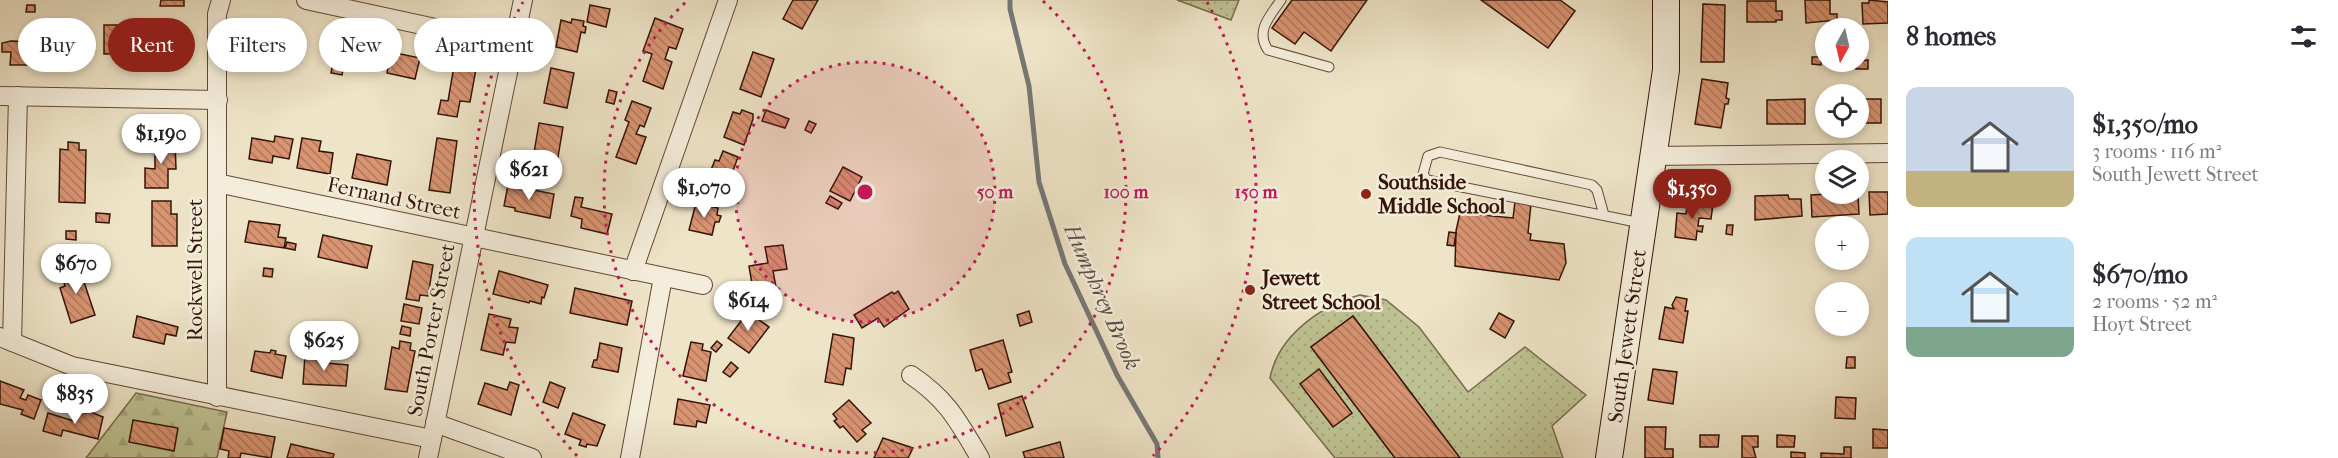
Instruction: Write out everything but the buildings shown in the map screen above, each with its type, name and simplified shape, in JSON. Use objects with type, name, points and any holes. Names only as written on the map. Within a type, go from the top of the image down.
[{"type":"street","name":"Rockwell Street","points":[[218,397],[217,14],[221,0]]},
{"type":"street","points":[[306,0],[414,23]]},
{"type":"street","name":"South Porter Street","points":[[519,18],[523,0]]},
{"type":"street","points":[[633,271],[728,0]]},
{"type":"street","name":"South Jewett Street","points":[[1609,458],[1666,70],[1666,0]]},
{"type":"street","name":"South Porter Street","points":[[428,458],[472,237],[508,72]]},
{"type":"street","points":[[218,100],[9,96],[6,340],[72,366],[218,397],[433,431],[532,458]]},
{"type":"street","points":[[1653,156],[1888,153]]},
{"type":"street","name":"Fernand Street","points":[[218,183],[703,285]]},
{"type":"street","points":[[630,458],[663,277]]},
{"type":"street","points":[[911,375],[934,391],[949,406],[980,458]]},
{"type":"lane","points":[[1281,0],[1263,28],[1262,40],[1268,50],[1329,67]]},
{"type":"lane","points":[[1604,215],[1597,190],[1592,185],[1440,152],[1428,156],[1423,174],[1427,180],[1643,223]]},
{"type":"green space","points":[[1177,0],[1239,0],[1231,20]]},
{"type":"green space","points":[[1360,295],[1386,300],[1419,327],[1468,392],[1525,347],[1586,395],[1552,426],[1563,458],[1460,458],[1353,316],[1311,347],[1395,458],[1335,458],[1270,378],[1282,349],[1291,336],[1316,315]]},
{"type":"green space","points":[[136,393],[227,412],[217,458],[86,458]]},
{"type":"waterway","name":"Humphrey Brook","points":[[1010,0],[1010,9],[1029,86],[1039,182],[1065,264],[1117,375],[1157,444],[1158,458]]},
{"type":"place","name":"Southside Middle School","points":[[1366,194]]},
{"type":"place","name":"Jewett Street School","points":[[1250,290]]}]
